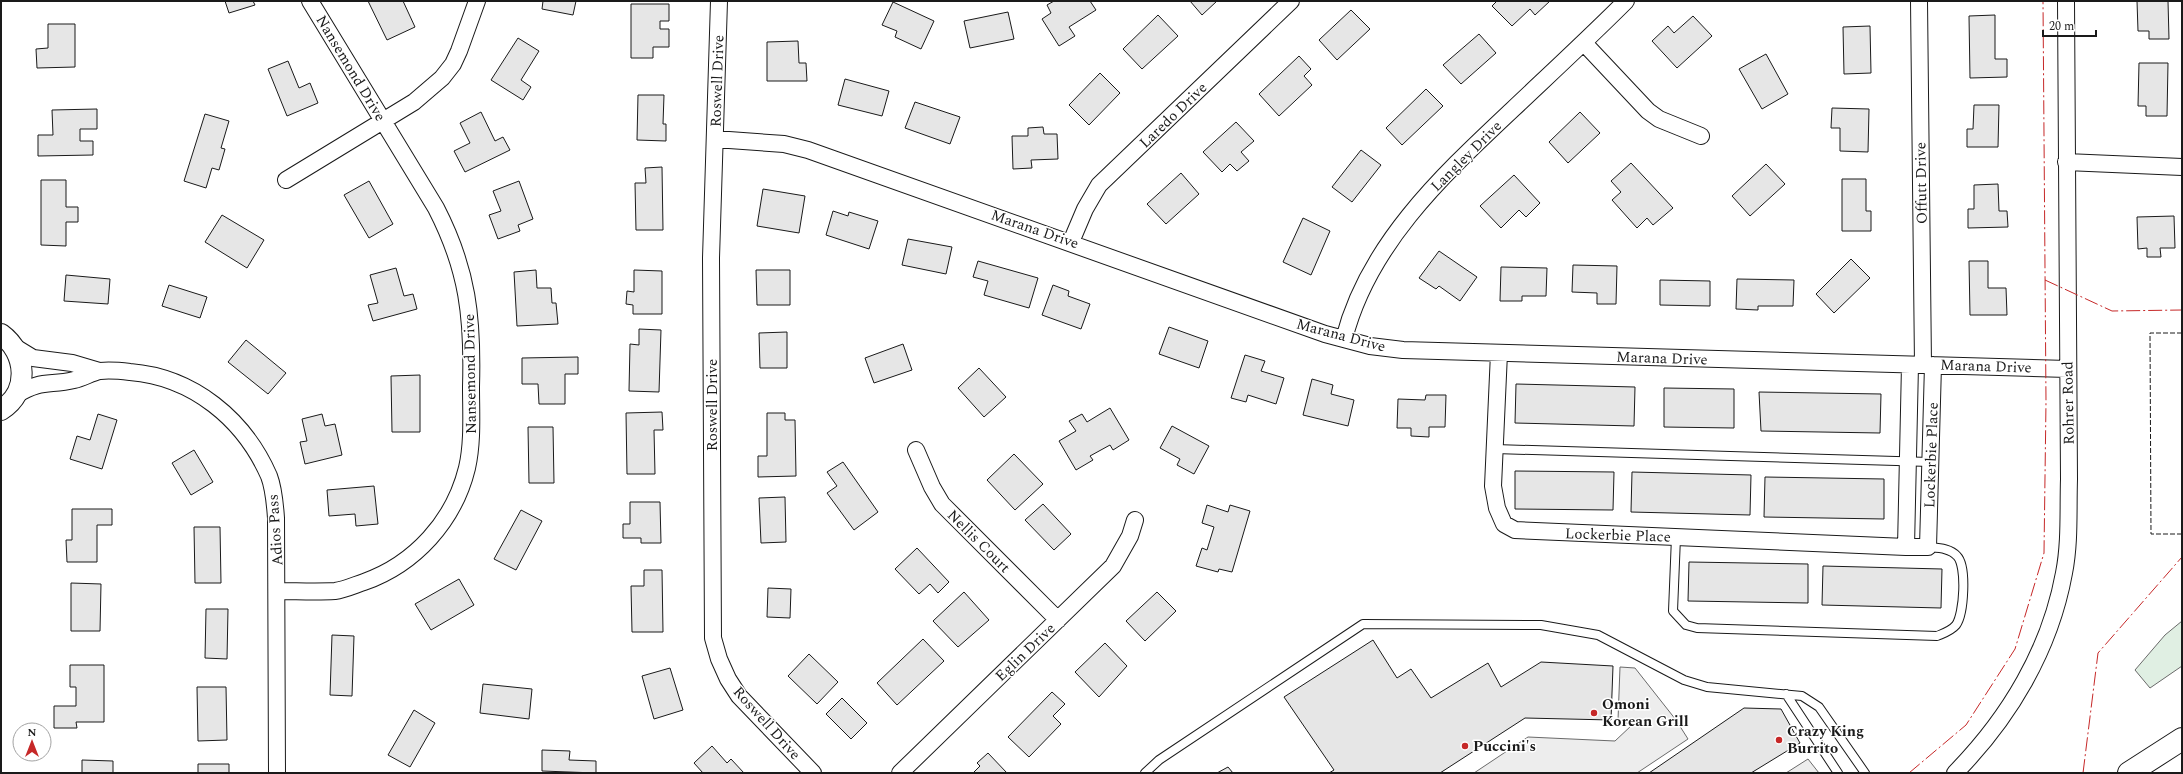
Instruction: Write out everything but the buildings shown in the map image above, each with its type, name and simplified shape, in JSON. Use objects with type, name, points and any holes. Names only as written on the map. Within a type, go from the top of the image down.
[{"type":"highway","points":[[2129,773],[2182,739]]},
{"type":"street","name":"Nansemond Drive","points":[[278,591],[336,591],[378,577],[398,567],[416,553],[445,519],[462,484],[467,466],[470,443],[472,346],[470,314],[463,274],[446,228],[310,1]]},
{"type":"street","points":[[286,180],[414,102],[442,78],[453,64],[477,1]]},
{"type":"street","name":"Roswell Drive","points":[[719,1],[711,258],[714,638],[719,659],[728,679],[739,696],[812,773]]},
{"type":"street","name":"Laredo Drive","points":[[1071,242],[1085,209],[1099,186],[1291,1]]},
{"type":"street","name":"Langley Drive","points":[[1344,339],[1350,313],[1374,264],[1389,240],[1462,157],[1584,43],[1626,1]]},
{"type":"street","name":"Offutt Drive","points":[[1919,1],[1922,365]]},
{"type":"street","name":"Rohrer Road","points":[[1956,773],[1981,747],[2015,701],[2033,666],[2058,601],[2068,546],[2066,1]]},
{"type":"street","points":[[1584,43],[1648,111],[1659,119],[1701,136]]},
{"type":"street","name":"Marana Drive","points":[[715,139],[777,143],[808,150],[1071,242],[1326,334],[1370,346],[1404,350],[2068,369]]},
{"type":"street","points":[[2066,162],[2182,167]]},
{"type":"street","points":[[1,410],[7,407],[16,395],[20,387],[22,371],[8,341]]},
{"type":"street","name":"Adios Pass","points":[[8,341],[33,358],[72,362],[100,371],[141,373],[190,388],[220,408],[245,434],[269,477],[274,496],[278,552],[277,773]]},
{"type":"street","name":"Lockerbie Place","points":[[1499,353],[1493,486],[1497,508],[1504,524],[1515,530],[1906,547],[1928,547],[1930,462],[1922,365]]},
{"type":"street","name":"Lockerbie Place","points":[[1906,547],[1908,462],[1922,365]]},
{"type":"street","name":"Adios Pass","points":[[16,395],[38,384],[73,380],[100,371]]},
{"type":"street","name":"Nellis Court","points":[[916,450],[932,487],[942,504],[1058,620]]},
{"type":"street","name":"Eglin Drive","points":[[900,773],[1113,566],[1130,536],[1135,520]]},
{"type":"lane","points":[[1495,449],[1930,462]]},
{"type":"lane","points":[[1676,537],[1672,611],[1686,626],[1697,628],[1937,636],[1955,625],[1962,613],[1962,566],[1957,556],[1946,549],[1928,547]]},
{"type":"lane","points":[[1145,773],[1159,760],[1363,624],[1541,625],[1598,635],[1684,680],[1707,687],[1802,696],[1819,707],[1865,773]]},
{"type":"lane","points":[[1786,694],[1838,773]]},
{"type":"green space","points":[[2182,621],[2182,666],[2150,688],[2135,670],[2165,635]]},
{"type":"shaded area","points":[[1620,667],[1635,668],[1676,720],[1688,739],[1637,773],[1474,773],[1528,737],[1615,741],[1632,725],[1618,720]]},
{"type":"shaded area","points":[[1808,759],[1819,773],[1786,773]]},
{"type":"fence","points":[[2182,333],[2150,333],[2151,534],[2182,534]]},
{"type":"power","points":[[1909,773],[1966,725],[2015,649],[2044,553],[2046,402],[2043,1]]},
{"type":"power","points":[[2045,280],[2112,311],[2182,310]]},
{"type":"power","points":[[2083,773],[2098,653],[2182,557]]},
{"type":"place","name":"Omoni Korean Grill","points":[[1594,713]]},
{"type":"place","name":"Crazy King Burrito","points":[[1779,740]]},
{"type":"place","name":"Puccini's","points":[[1465,746]]}]
